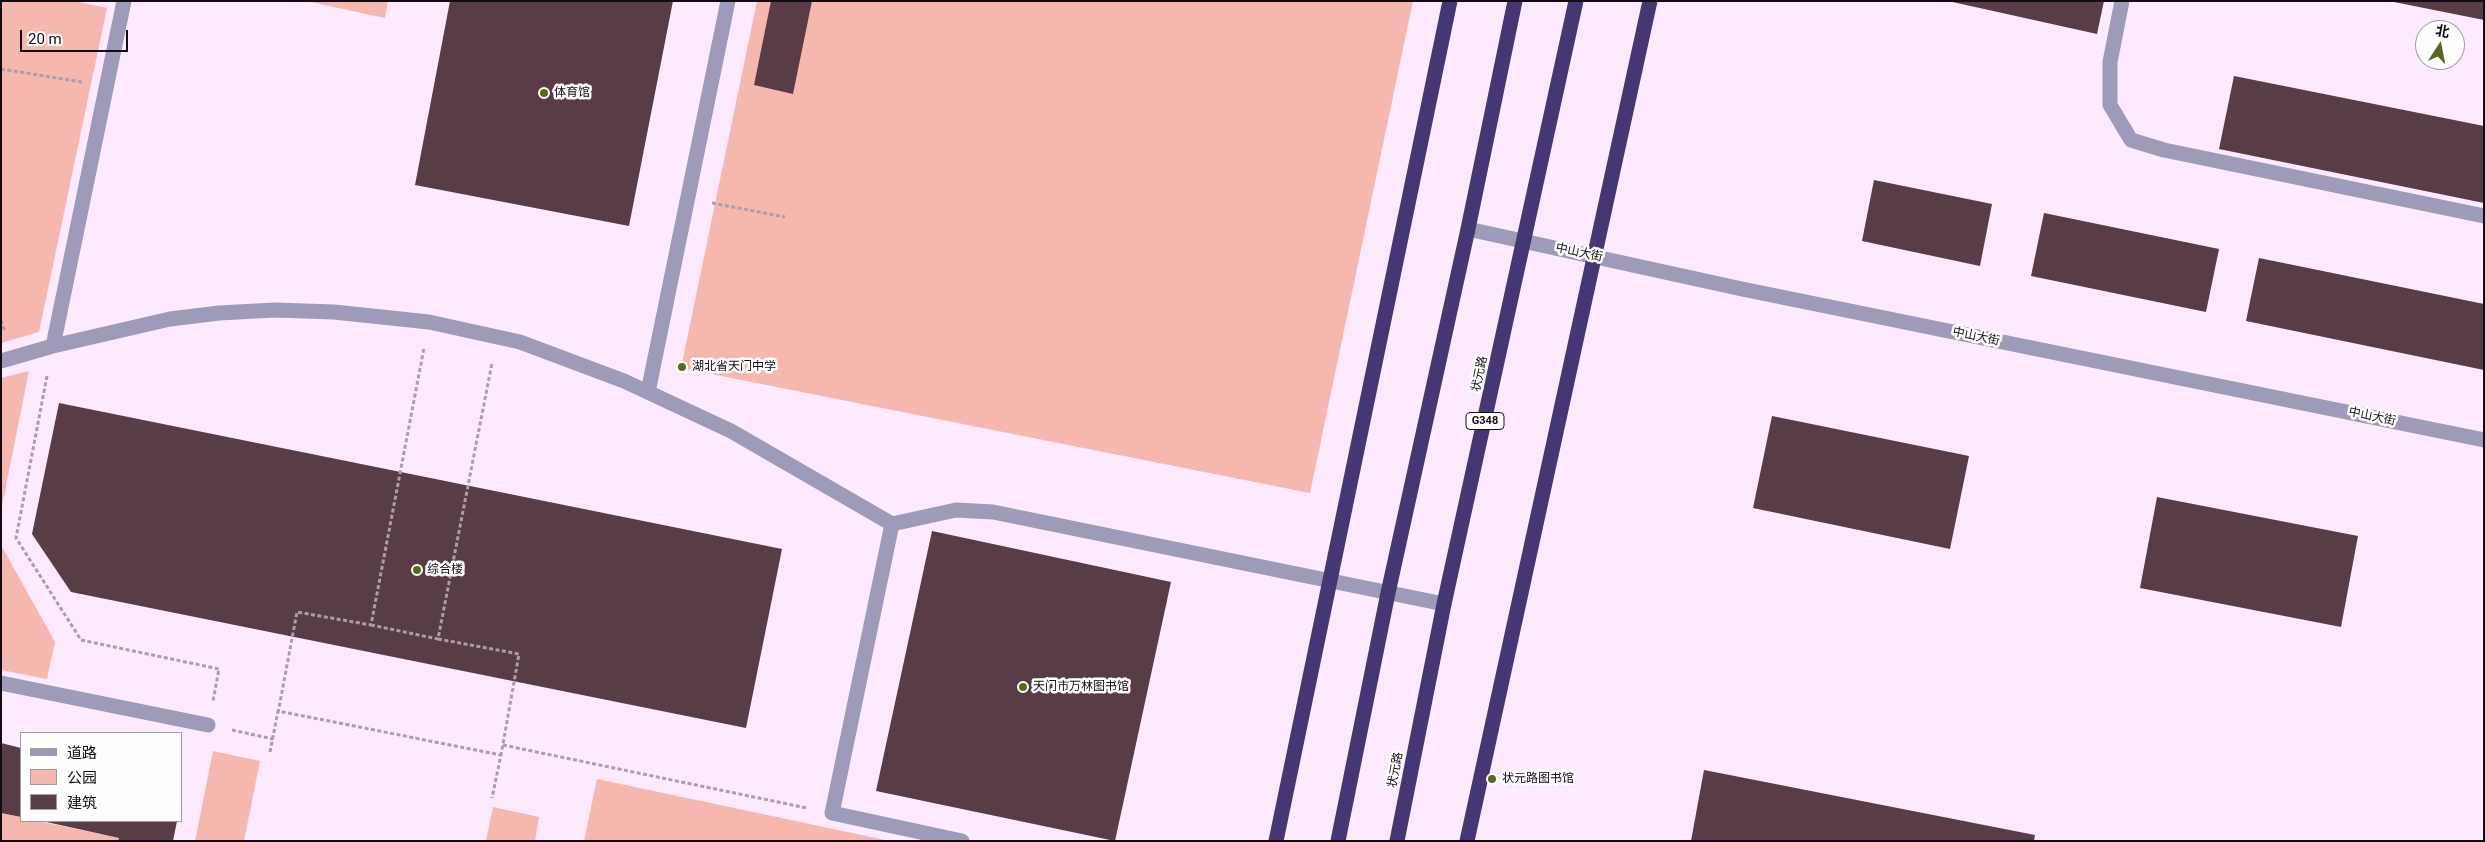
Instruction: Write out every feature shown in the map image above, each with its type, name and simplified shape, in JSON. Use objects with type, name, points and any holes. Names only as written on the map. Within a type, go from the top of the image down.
[{"type":"highway","points":[[1276,841],[1450,1]]},
{"type":"highway","points":[[1338,841],[1388,592],[1468,229],[1515,1]]},
{"type":"highway","name":"状元路","points":[[1396,841],[1444,604],[1576,1]]},
{"type":"highway","points":[[1467,841],[1650,1]]},
{"type":"street","points":[[53,346],[124,1]]},
{"type":"street","points":[[648,392],[728,1]]},
{"type":"street","points":[[2122,1],[2110,62],[2110,105],[2131,140],[2164,150],[2484,216]]},
{"type":"street","name":"中山大街","points":[[1468,229],[1742,289],[2484,440]]},
{"type":"street","points":[[1,361],[53,346],[170,319],[219,313],[275,310],[334,312],[429,322],[497,336],[567,358],[648,392],[732,430],[892,524],[956,510],[993,512],[1444,604]]},
{"type":"street","points":[[892,524],[832,813],[962,841]]},
{"type":"street","points":[[1,682],[208,725]]},
{"type":"path","points":[[1,69],[107,86]]},
{"type":"path","points":[[687,198],[785,217]]},
{"type":"path","points":[[371,625],[429,322]]},
{"type":"path","points":[[438,639],[497,336]]},
{"type":"path","points":[[53,346],[16,538],[81,640],[219,669],[208,725],[273,739]]},
{"type":"path","points":[[270,752],[297,612],[519,654],[492,798]]},
{"type":"path","points":[[278,713],[500,755]]},
{"type":"path","points":[[502,745],[832,813]]},
{"type":"green space","points":[[1,1],[74,1],[107,8],[39,332],[1,343]]},
{"type":"green space","points":[[306,1],[388,1],[385,18]]},
{"type":"green space","points":[[757,1],[1413,1],[1310,493],[681,368]]},
{"type":"green space","points":[[29,371],[1,511],[1,378]]},
{"type":"green space","points":[[1,545],[55,642],[47,679],[1,670]]},
{"type":"green space","points":[[213,751],[260,761],[244,841],[195,841]]},
{"type":"green space","points":[[597,779],[890,841],[584,841]]},
{"type":"green space","points":[[493,807],[539,817],[535,841],[486,841]]},
{"type":"green space","points":[[1,813],[20,817],[20,822],[43,822],[119,838],[118,841],[1,841]]},
{"type":"building","name":"体育馆","points":[[450,1],[673,1],[629,226],[415,185]]},
{"type":"building","points":[[771,1],[812,1],[793,94],[754,85]]},
{"type":"building","points":[[1948,1],[2104,1],[2097,34]]},
{"type":"building","points":[[2484,1],[2484,20],[2394,2]]},
{"type":"building","points":[[2234,76],[2484,126],[2484,203],[2219,149]]},
{"type":"building","points":[[1874,180],[1992,204],[1980,266],[1862,241]]},
{"type":"building","points":[[2044,213],[2219,249],[2206,312],[2031,276]]},
{"type":"building","points":[[2259,258],[2484,304],[2484,370],[2246,321]]},
{"type":"building","name":"综合楼","points":[[59,403],[782,549],[746,728],[71,592],[32,534]]},
{"type":"building","points":[[1772,416],[1969,456],[1950,549],[1753,508]]},
{"type":"building","points":[[2157,497],[2358,536],[2341,627],[2140,588]]},
{"type":"building","name":"天门市万林图书馆","points":[[932,531],[1171,582],[1115,841],[876,791]]},
{"type":"building","points":[[1,743],[20,748],[20,817],[1,813]]},
{"type":"building","points":[[1704,770],[2035,835],[2034,841],[1691,841]]},
{"type":"building","points":[[47,822],[177,822],[173,841],[118,841],[119,838]]},
{"type":"place","name":"体育馆","points":[[544,93]]},
{"type":"place","name":"湖北省天门中学","points":[[682,367]]},
{"type":"place","name":"综合楼","points":[[417,570]]},
{"type":"place","name":"天门市万林图书馆","points":[[1023,687]]},
{"type":"place","name":"状元路图书馆","points":[[1492,779]]}]
